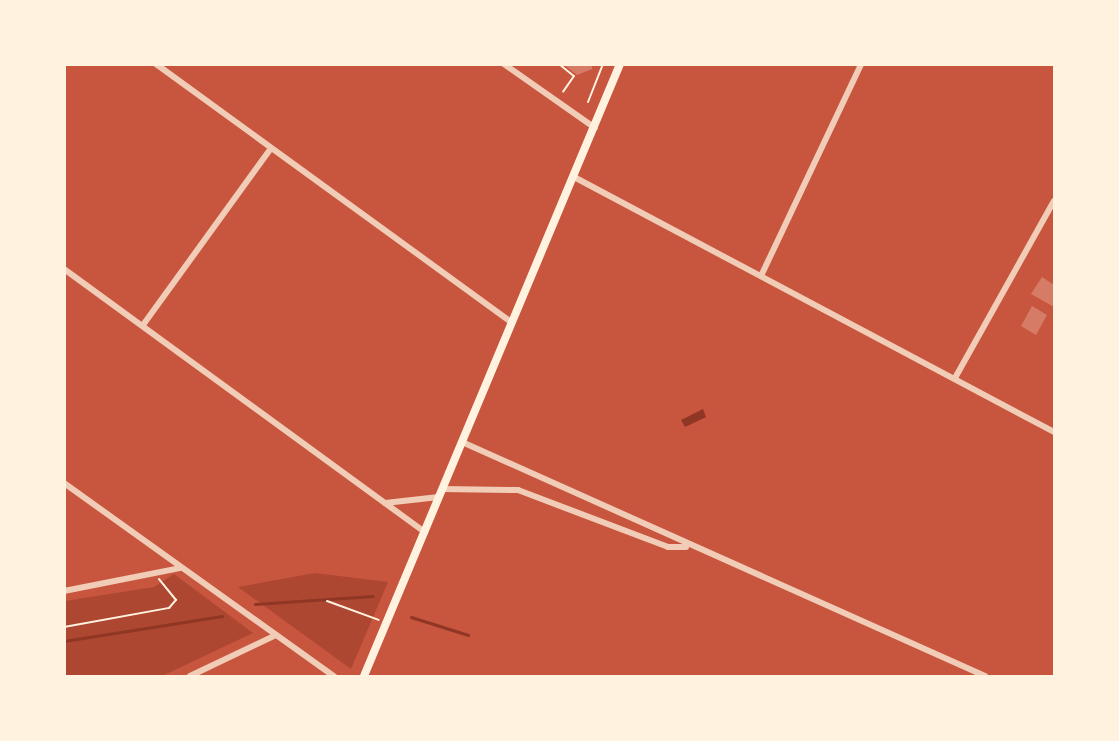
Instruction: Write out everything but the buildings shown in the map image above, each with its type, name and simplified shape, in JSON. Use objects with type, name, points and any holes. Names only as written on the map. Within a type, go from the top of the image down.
[{"type":"main road","points":[[365,676],[620,64]]},
{"type":"street","points":[[156,64],[512,323]]},
{"type":"street","points":[[504,64],[595,128]]},
{"type":"street","points":[[761,276],[861,64]]},
{"type":"street","points":[[143,325],[271,148]]},
{"type":"street","points":[[574,177],[1054,432]]},
{"type":"street","points":[[955,378],[1054,201]]},
{"type":"street","points":[[64,269],[425,532]]},
{"type":"street","points":[[462,442],[687,547],[985,676]]},
{"type":"street","points":[[64,483],[334,676]]},
{"type":"street","points":[[384,503],[441,493],[518,490],[669,547],[687,547]]},
{"type":"street","points":[[64,591],[180,568]]},
{"type":"street","points":[[190,676],[276,636]]},
{"type":"path","points":[[558,64],[574,76],[563,92]]},
{"type":"path","points":[[588,102],[603,64]]},
{"type":"path","points":[[64,627],[169,608],[176,600],[154,574]]},
{"type":"path","points":[[327,601],[386,624]]},
{"type":"shaded area","points":[[703,409],[706,417],[685,427],[681,420]]},
{"type":"shaded area","points":[[315,573],[388,582],[351,669],[238,587]]},
{"type":"shaded area","points":[[174,574],[253,633],[162,676],[65,676],[65,601],[154,587]]},
{"type":"waterway","points":[[255,604],[373,596]]},
{"type":"waterway","points":[[64,641],[222,616]]},
{"type":"waterway","points":[[411,617],[468,635]]}]
